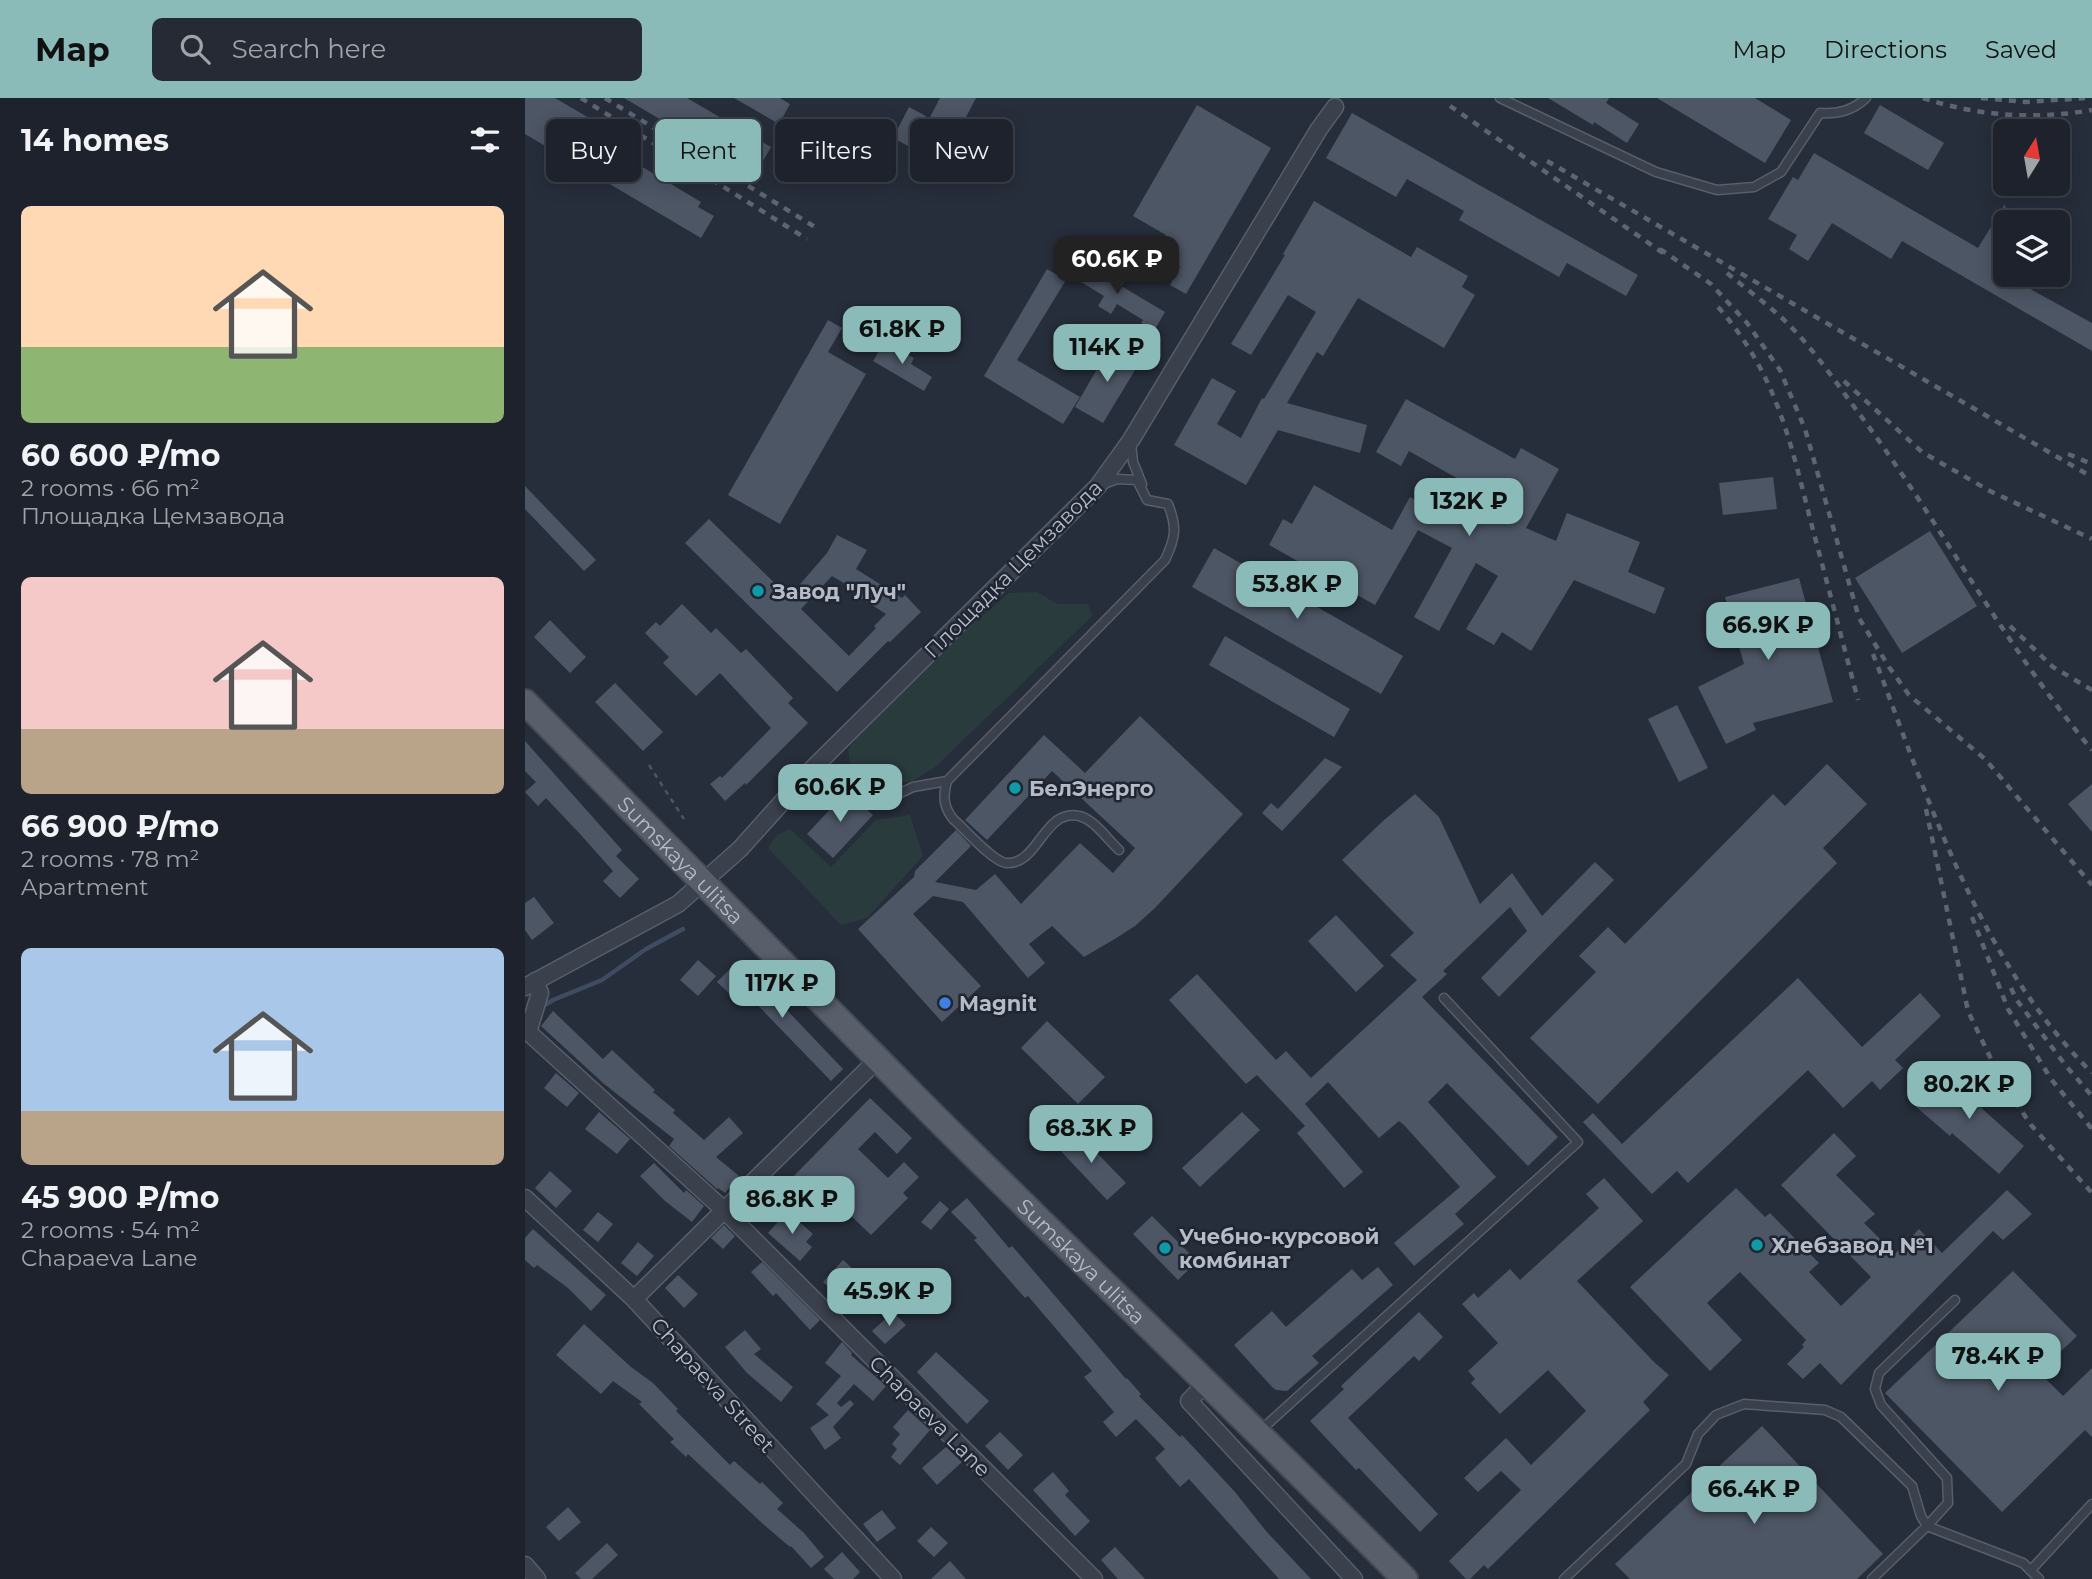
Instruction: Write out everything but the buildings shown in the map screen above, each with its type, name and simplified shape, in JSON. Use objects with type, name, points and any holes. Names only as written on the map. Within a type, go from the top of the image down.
[{"type":"main road","name":"Sumskaya ulitsa","points":[[525,702],[878,1059],[1405,1579]]},
{"type":"street","name":"Площадка Цемзавода","points":[[530,984],[678,904],[740,849],[810,771],[1098,486],[1131,440],[1319,129],[1340,102]]},
{"type":"street","name":"Chapaeva Lane","points":[[530,984],[540,993],[528,1032],[724,1210],[1094,1579]]},
{"type":"street","points":[[634,1299],[878,1059]]},
{"type":"street","name":"Chapaeva Street","points":[[525,1198],[634,1299],[893,1579]]},
{"type":"street","points":[[1206,1383],[1189,1401],[1354,1579]]},
{"type":"street","points":[[525,1565],[537,1579]]},
{"type":"lane","points":[[1500,98],[1656,172],[1717,190],[1754,187],[1781,172],[1820,113],[1836,114],[1857,107],[1866,98]]},
{"type":"lane","points":[[1131,440],[1133,462],[1147,500]]},
{"type":"lane","points":[[1098,486],[1117,480],[1136,480],[1147,500]]},
{"type":"lane","points":[[1119,850],[1080,816],[1065,816],[1050,826],[1022,859],[1007,863],[997,860],[947,811],[943,796],[947,781],[1165,560],[1174,542],[1175,522],[1168,504],[1147,500]]},
{"type":"lane","points":[[810,771],[832,779],[874,787],[888,799],[913,787],[947,781]]},
{"type":"lane","points":[[1259,1432],[1578,1142],[1444,998]]},
{"type":"lane","points":[[1872,1579],[1948,1503],[1948,1478],[1881,1405],[1875,1389],[1879,1373],[1955,1300]]},
{"type":"lane","points":[[1564,1579],[1686,1464],[1698,1434],[1716,1415],[1744,1404],[1825,1410],[1841,1417],[1912,1486],[1921,1516],[1927,1526],[2024,1563],[2039,1579]]},
{"type":"lane","points":[[2031,1570],[2092,1504]]},
{"type":"path","points":[[649,765],[684,819]]},
{"type":"shaded area","points":[[1037,592],[1057,604],[1088,604],[1092,616],[935,767],[911,782],[880,783],[860,776],[850,764],[848,750],[857,737],[950,643],[1009,593]]},
{"type":"shaded area","points":[[910,815],[923,856],[867,918],[841,925],[768,848],[777,835],[790,829],[831,867],[876,820]]},
{"type":"waterway","points":[[540,1008],[602,980],[646,949],[683,929]]},
{"type":"railway","points":[[581,98],[807,239]]},
{"type":"railway","points":[[605,98],[815,227]]},
{"type":"railway","points":[[1923,98],[1964,109],[2007,115],[2050,115],[2092,110]]},
{"type":"railway","points":[[1981,98],[2027,102],[2085,98]]},
{"type":"railway","points":[[1450,106],[1666,255]]},
{"type":"railway","points":[[1547,161],[2092,477]]},
{"type":"railway","points":[[1660,249],[1711,284],[1747,323],[1780,370],[1805,429],[1859,618],[1889,667],[1909,695],[1985,759],[2092,885]]},
{"type":"railway","points":[[1727,273],[1781,317],[1822,363],[1917,496],[2030,668],[2092,750]]},
{"type":"railway","points":[[1718,307],[1755,359],[1780,412],[1858,700]]},
{"type":"railway","points":[[1844,381],[1922,452],[1990,491],[2092,539]]},
{"type":"railway","points":[[2068,454],[2092,464]]},
{"type":"railway","points":[[2010,626],[2053,667],[2092,690]]},
{"type":"railway","points":[[1873,654],[1937,821],[1987,929],[2052,1028],[2092,1073]]},
{"type":"railway","points":[[1926,809],[1968,1011],[2001,1080],[2031,1125],[2092,1193]]},
{"type":"railway","points":[[1972,917],[2008,1009],[2051,1079],[2092,1129]]},
{"type":"railway","points":[[2011,988],[2016,999],[2066,1066],[2092,1096]]},
{"type":"place","name":"Завод \"Луч\"","points":[[758,591]]},
{"type":"place","name":"БелЭнерго","points":[[1015,788]]},
{"type":"place","name":"Magnit","points":[[945,1003]]},
{"type":"place","name":"Хлебзавод №1","points":[[1757,1245]]},
{"type":"place","name":"Учебно-курсовой комбинат","points":[[1165,1248]]}]
